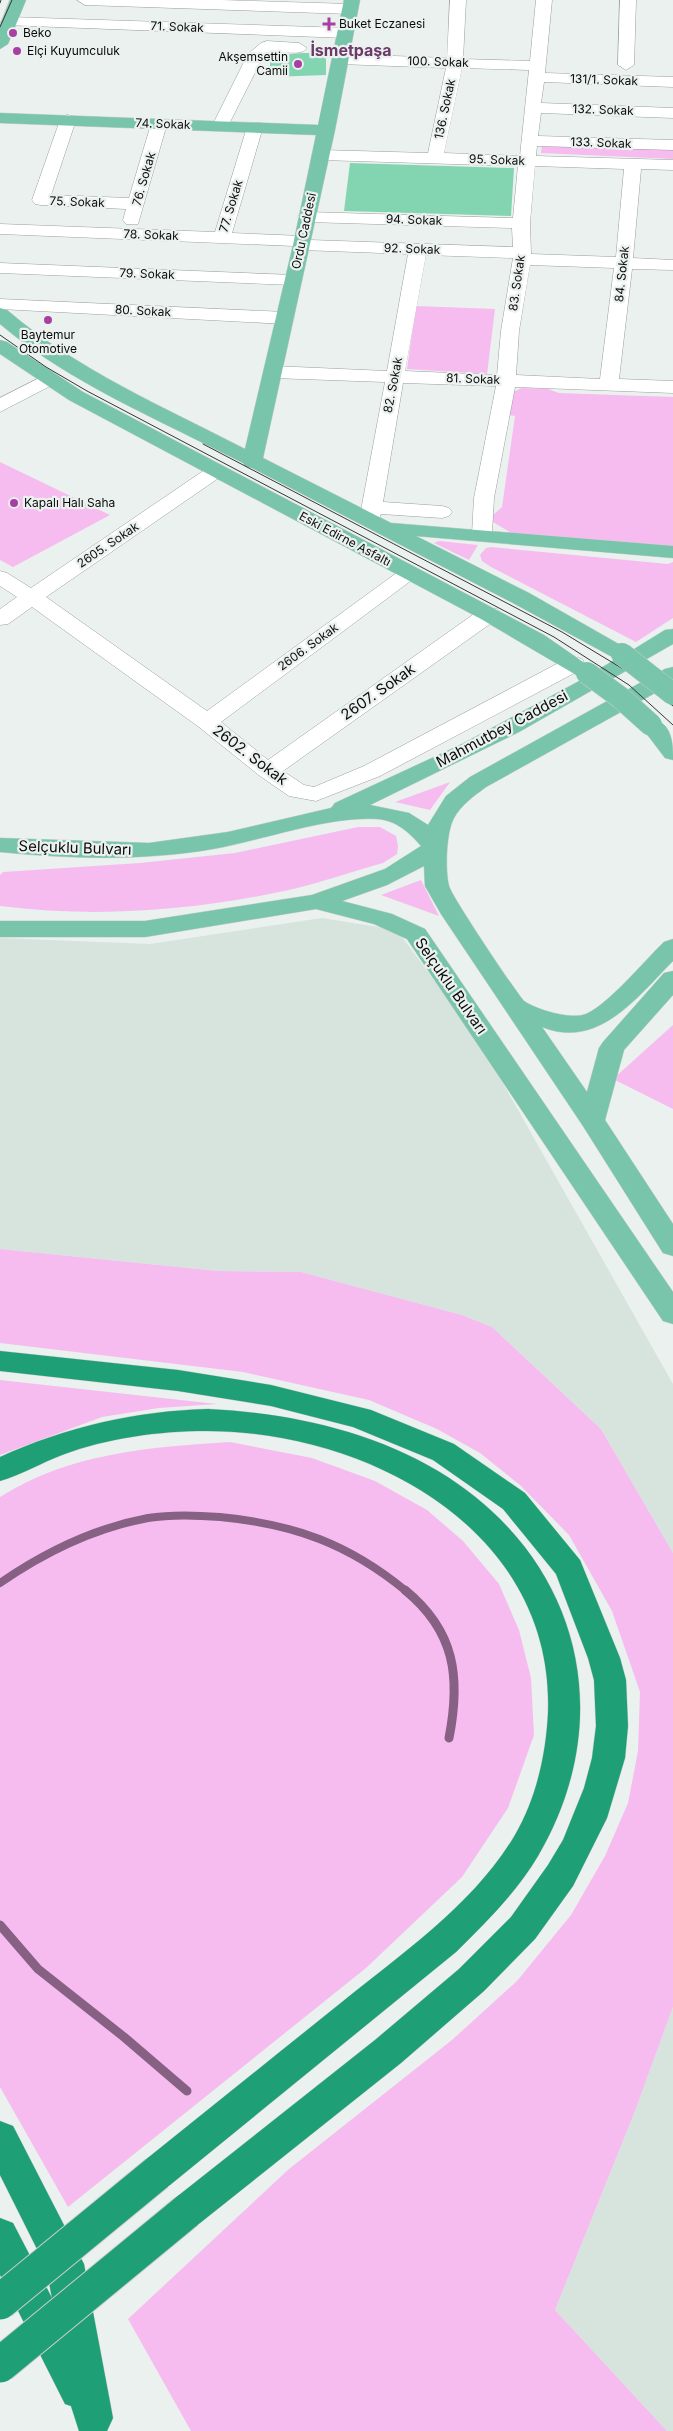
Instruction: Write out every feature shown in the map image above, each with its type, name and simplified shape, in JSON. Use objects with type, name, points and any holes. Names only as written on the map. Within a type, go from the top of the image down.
[{"type":"highway","points":[[0,1361],[208,1385],[297,1399],[353,1413],[411,1435],[466,1465],[499,1489],[531,1517],[562,1557],[588,1604],[601,1642],[612,1692],[610,1743],[600,1794],[583,1837],[555,1884],[523,1928],[489,1964],[388,2052],[187,2211],[0,2365]]},
{"type":"highway","points":[[0,1470],[55,1447],[127,1428],[169,1422],[209,1420],[256,1424],[305,1432],[364,1448],[414,1472],[452,1495],[487,1525],[516,1558],[540,1596],[554,1628],[564,1668],[567,1707],[553,1786],[535,1829],[511,1869],[481,1904],[436,1947],[0,2302]]},
{"type":"highway","points":[[0,2138],[65,2264],[96,2425]]},
{"type":"highway","points":[[0,2236],[96,2425]]},
{"type":"main road","points":[[0,44],[18,0]]},
{"type":"main road","name":"Ordu Caddesi","points":[[252,462],[327,130],[351,4]]},
{"type":"main road","name":"74. Sokak","points":[[0,118],[327,130]]},
{"type":"main road","name":"Eski Edirne Asfaltı","points":[[0,314],[12,326],[65,362],[252,462],[371,514],[622,654],[673,694]]},
{"type":"main road","name":"Eski Edirne Asfaltı","points":[[0,346],[49,379],[216,470],[489,614],[580,668],[622,698],[651,725],[673,753]]},
{"type":"main road","points":[[371,514],[407,530],[482,534],[673,552]]},
{"type":"main road","name":"Mahmutbey Caddesi","points":[[326,815],[384,791],[517,722],[673,635]]},
{"type":"main road","points":[[673,674],[478,782],[454,801],[441,820],[435,847],[437,886],[453,914],[592,1120],[673,1246]]},
{"type":"main road","points":[[326,815],[366,811],[393,816],[410,822],[426,833],[435,847]]},
{"type":"main road","name":"Selçuklu Bulvarı","points":[[0,844],[36,849],[154,850],[271,830],[326,815]]},
{"type":"main road","points":[[316,902],[395,874],[418,862],[435,847]]},
{"type":"main road","points":[[0,862],[36,849]]},
{"type":"main road","name":"Selçuklu Bulvarı","points":[[2,929],[145,930],[316,902],[383,919],[416,934],[673,1314]]},
{"type":"main road","points":[[515,1006],[556,1023],[575,1024],[594,1020],[611,1010],[673,948]]},
{"type":"main road","points":[[592,1120],[612,1048],[673,979]]},
{"type":"street","points":[[85,0],[351,4]]},
{"type":"street","name":"136. Sokak","points":[[435,158],[455,63],[458,0]]},
{"type":"street","name":"83. Sokak","points":[[482,534],[484,498],[505,380],[510,331],[522,256],[521,223],[544,0]]},
{"type":"street","points":[[626,65],[628,0]]},
{"type":"street","name":"71. Sokak","points":[[9,22],[343,47]]},
{"type":"street","points":[[220,126],[256,54],[267,46],[319,49],[343,47]]},
{"type":"street","name":"100. Sokak","points":[[343,47],[455,63],[537,68],[557,62]]},
{"type":"street","points":[[597,64],[673,66]]},
{"type":"street","name":"131/1. Sokak","points":[[537,68],[673,82]]},
{"type":"street","name":"132. Sokak","points":[[532,108],[673,113]]},
{"type":"street","name":"75. Sokak","points":[[68,120],[41,200],[137,204]]},
{"type":"street","name":"76. Sokak","points":[[128,234],[159,124]]},
{"type":"street","name":"77. Sokak","points":[[222,237],[251,127]]},
{"type":"street","name":"133. Sokak","points":[[529,141],[673,145]]},
{"type":"street","name":"95. Sokak","points":[[321,155],[673,165]]},
{"type":"street","name":"84. Sokak","points":[[609,384],[624,263],[633,164]]},
{"type":"street","name":"94. Sokak","points":[[307,217],[521,223]]},
{"type":"street","name":"78. Sokak","points":[[0,229],[222,237],[302,243]]},
{"type":"street","name":"92. Sokak","points":[[302,243],[673,265]]},
{"type":"street","name":"82. Sokak","points":[[371,514],[418,249]]},
{"type":"street","name":"79. Sokak","points":[[0,268],[293,280]]},
{"type":"street","name":"80. Sokak","points":[[0,304],[285,318]]},
{"type":"street","name":"81. Sokak","points":[[273,372],[673,387]]},
{"type":"street","points":[[0,406],[49,379]]},
{"type":"street","name":"2605. Sokak","points":[[0,619],[216,470]]},
{"type":"street","points":[[371,514],[442,512]]},
{"type":"street","name":"2606. Sokak","points":[[206,722],[409,573]]},
{"type":"street","name":"2602. Sokak","points":[[0,577],[206,722],[268,771],[297,790],[316,794],[372,771],[580,668]]},
{"type":"street","name":"2607. Sokak","points":[[268,771],[489,614]]},
{"type":"shaded area","points":[[542,145],[673,150],[673,159],[541,153]]},
{"type":"shaded area","points":[[416,306],[495,309],[487,374],[407,369]]},
{"type":"shaded area","points":[[522,388],[548,389],[559,393],[673,397],[673,548],[513,534],[493,522],[493,515],[502,507],[515,416],[508,415],[513,392]]},
{"type":"shaded area","points":[[0,462],[110,515],[13,567],[0,560]]},
{"type":"shaded area","points":[[439,541],[478,545],[469,560],[434,543]]},
{"type":"shaded area","points":[[486,548],[668,564],[673,562],[673,618],[636,642],[491,567],[482,561],[480,555]]},
{"type":"shaded area","points":[[450,782],[430,810],[395,802]]},
{"type":"shaded area","points":[[358,827],[380,827],[396,836],[397,854],[383,863],[309,885],[249,898],[178,908],[71,912],[0,906],[0,875],[3,872],[140,863],[235,853]]},
{"type":"shaded area","points":[[421,880],[439,916],[381,895]]},
{"type":"shaded area","points":[[322,918],[397,930],[479,1041],[673,1384],[673,1553],[601,1429],[492,1327],[462,1315],[301,1272],[218,1271],[0,1249],[0,938],[150,944]]},
{"type":"shaded area","points":[[673,1025],[673,1109],[613,1079]]},
{"type":"shaded area","points":[[0,1249],[218,1271],[301,1272],[462,1315],[492,1327],[601,1429],[673,1553],[673,2007],[635,2111],[555,2310],[667,2431],[191,2431],[128,2319],[289,2169],[452,2040],[517,1981],[571,1915],[605,1856],[628,1803],[638,1751],[640,1692],[612,1611],[569,1535],[520,1485],[480,1453],[437,1429],[369,1400],[243,1372],[0,1343]]},
{"type":"shaded area","points":[[0,1380],[217,1404],[159,1408],[102,1417],[0,1455]]},
{"type":"shaded area","points":[[230,1442],[312,1458],[375,1481],[427,1510],[463,1541],[499,1584],[519,1630],[531,1678],[534,1735],[508,1808],[462,1877],[366,1968],[68,2207],[0,2087],[0,1497],[26,1482],[54,1471],[111,1455],[140,1450]]},
{"type":"shaded area","points":[[673,2007],[673,2431],[667,2431],[555,2310],[635,2111]]},
{"type":"building","name":"Akşemsettin Camii","points":[[326,53],[326,75],[270,77],[270,56]]},
{"type":"building","points":[[350,163],[514,168],[511,216],[344,211]]},
{"type":"waterway","points":[[0,1583],[52,1551],[108,1528],[148,1518],[193,1515],[247,1520],[296,1531],[319,1539],[363,1561],[406,1591]]},
{"type":"waterway","points":[[405,1590],[435,1622],[450,1656],[454,1675],[454,1695],[449,1738]]},
{"type":"waterway","points":[[0,1925],[38,1969],[124,2037],[187,2091]]},
{"type":"tram line","points":[[0,27],[12,0]]},
{"type":"tram line","points":[[0,335],[46,367],[87,391],[554,637],[629,685],[673,725]]},
{"type":"tram line","points":[[203,444],[562,632],[638,678],[673,706]]},
{"type":"place","name":"Buket Eczanesi","points":[[329,24]]},
{"type":"place","name":"Beko","points":[[13,33]]},
{"type":"place","name":"Elçi Kuyumculuk","points":[[17,51]]},
{"type":"place","name":"Akşemsettin Camii","points":[[298,64]]},
{"type":"place","name":"Baytemur Otomotive","points":[[48,320]]},
{"type":"place","name":"Kapalı Halı Saha","points":[[14,503]]},
{"type":"district","name":"İsmetpaşa","points":[[351,50]]}]
